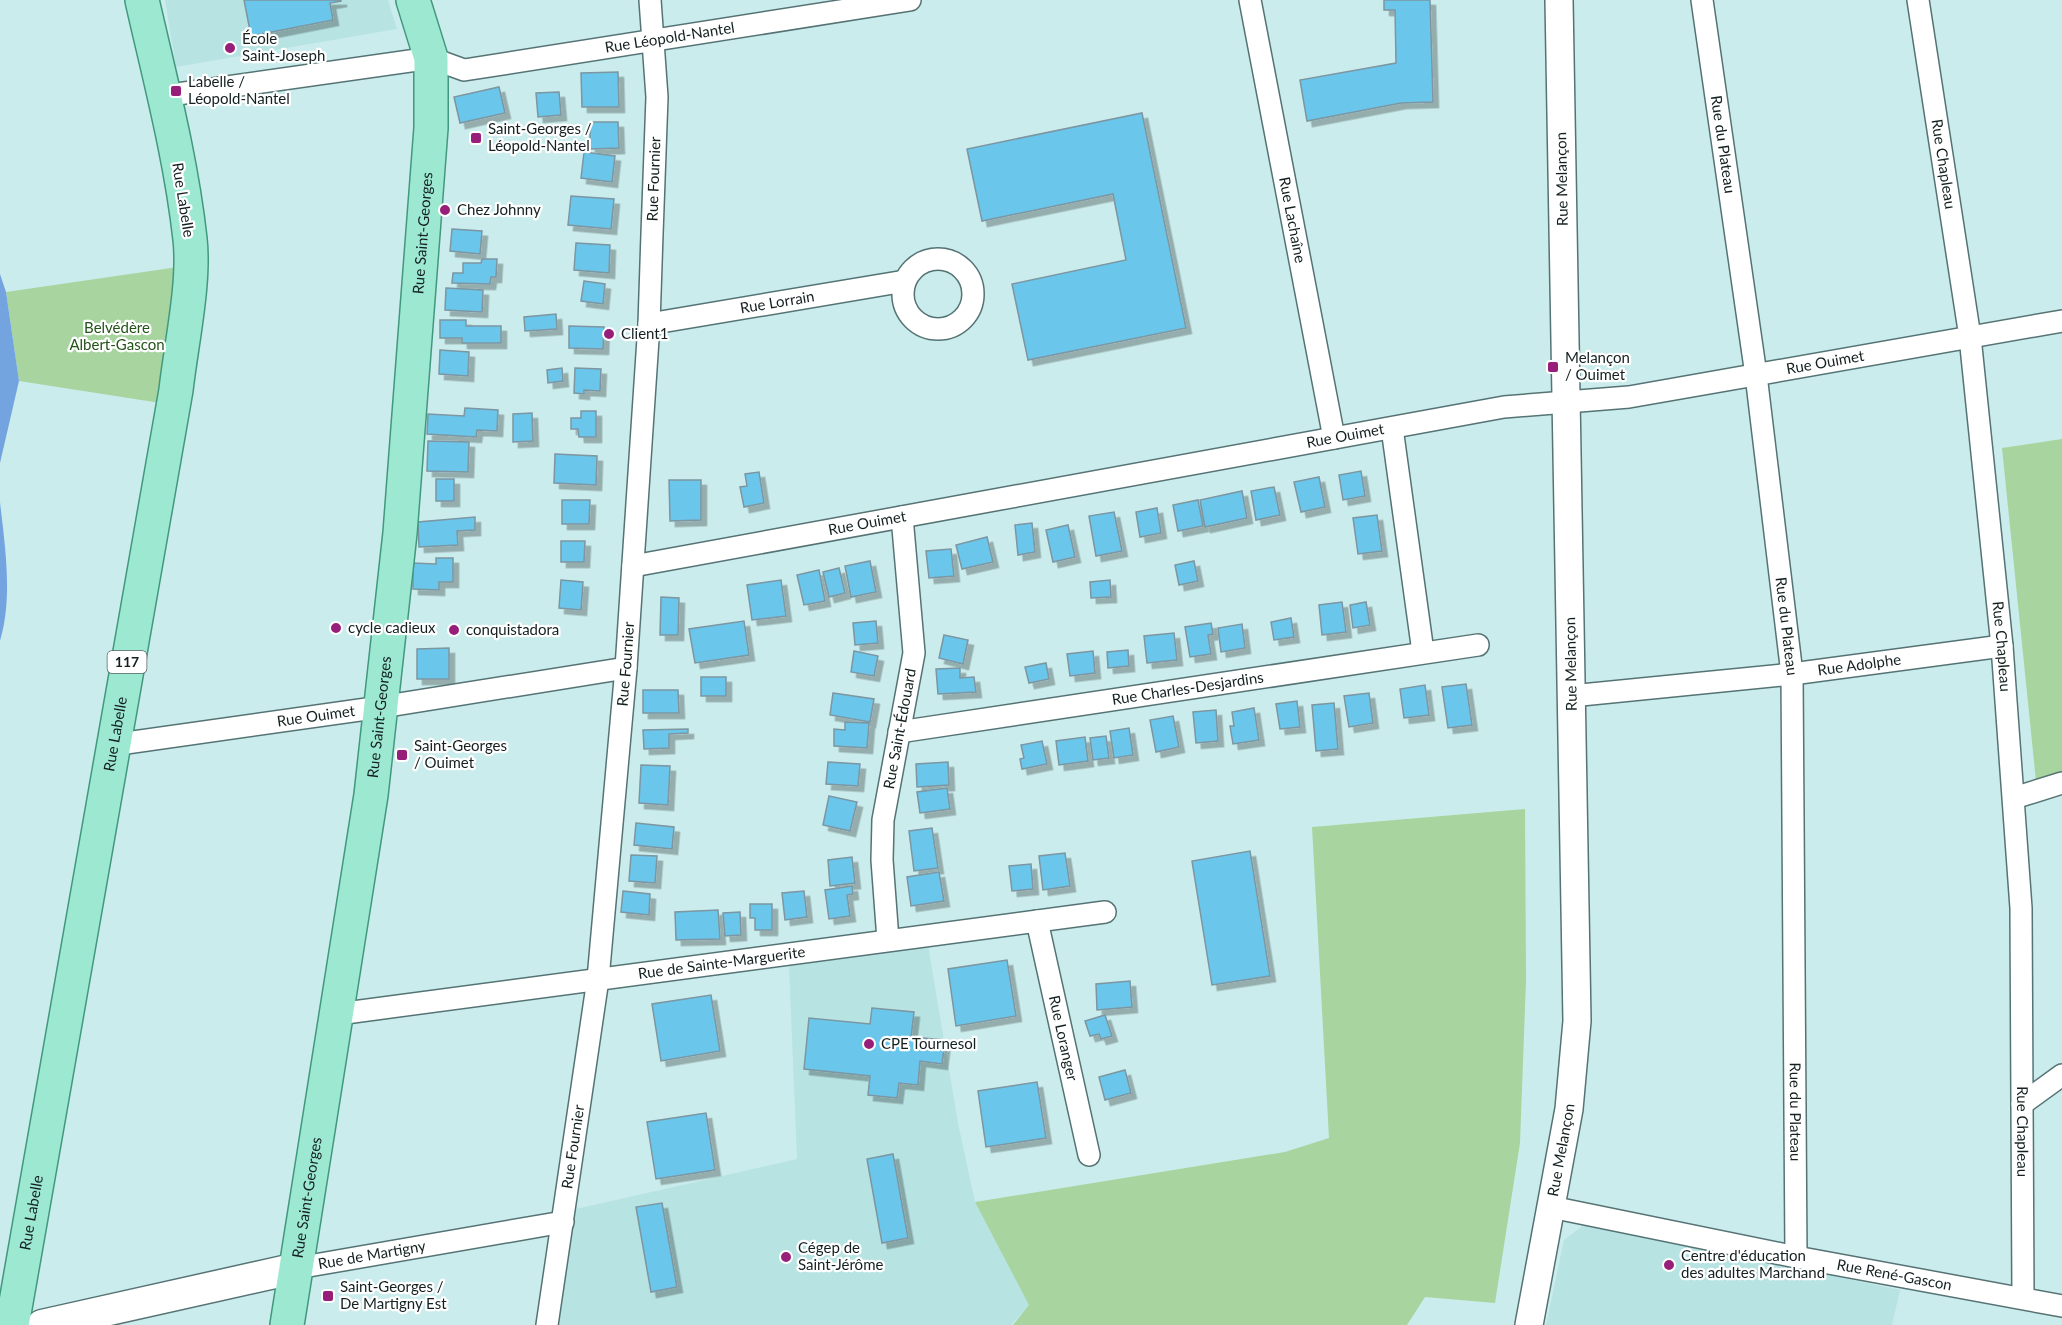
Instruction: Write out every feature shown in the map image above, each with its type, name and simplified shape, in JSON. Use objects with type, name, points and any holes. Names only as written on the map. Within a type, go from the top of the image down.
[{"type":"main road","name":"Rue Labelle","points":[[12,1325],[176,390],[188,289],[190,240],[164,96],[142,0]]},
{"type":"main road","name":"Rue Saint-Georges","points":[[287,1325],[371,795],[400,522],[430,128],[430,58],[413,0]]},
{"type":"main road","name":"Rue de Martigny","points":[[42,1325],[297,1268]]},
{"type":"street","name":"Rue Fournier","points":[[547,1325],[598,979],[626,668],[649,324],[657,97],[650,0]]},
{"type":"street","name":"Rue Léopold-Nantel","points":[[430,58],[465,70],[910,0]]},
{"type":"street","name":"Rue Lachaîne","points":[[1250,0],[1334,438]]},
{"type":"street","name":"Rue Melançon","points":[[1529,1325],[1569,1109],[1577,1021],[1558,0]]},
{"type":"street","name":"Rue du Plateau","points":[[1702,0],[1756,375],[1792,674],[1796,1257]]},
{"type":"street","name":"Rue Chapleau","points":[[1918,0],[1970,337],[2002,646],[2021,908],[2023,1298]]},
{"type":"street","points":[[164,96],[430,58]]},
{"type":"street","name":"Rue Lorrain","points":[[649,324],[905,281]]},
{"type":"street","name":"Rue Ouimet","points":[[633,566],[1504,407],[1629,397],[2062,321]]},
{"type":"street","points":[[1392,428],[1423,652]]},
{"type":"street","name":"Rue Saint-Édouard","points":[[888,940],[882,860],[883,820],[914,652],[902,517]]},
{"type":"street","name":"Rue Charles-Desjardins","points":[[899,732],[1478,645]]},
{"type":"street","name":"Rue Adolphe","points":[[1571,696],[1792,674],[2002,646]]},
{"type":"street","name":"Rue Ouimet","points":[[112,745],[381,707],[626,668]]},
{"type":"street","points":[[2014,798],[2062,783]]},
{"type":"street","name":"Rue de Sainte-Marguerite","points":[[338,1014],[1105,912]]},
{"type":"street","name":"Rue Loranger","points":[[1036,921],[1089,1155]]},
{"type":"street","points":[[2022,1104],[2062,1074]]},
{"type":"street","name":"Rue René-Gascon","points":[[1551,1207],[1796,1257],[2062,1306]]},
{"type":"street","name":"Rue de Martigny","points":[[297,1268],[563,1222]]},
{"type":"shaded area","name":"École Saint-Joseph","points":[[165,0],[388,0],[397,29],[176,67]]},
{"type":"shaded area","name":"Cégep de Saint-Jérôme","points":[[928,945],[958,1123],[975,1202],[1030,1305],[1011,1325],[556,1325],[576,1209],[797,1159],[789,965]]},
{"type":"shaded area","name":"Centre d'éducation des adultes Marchand","points":[[1585,1224],[1900,1290],[1892,1325],[1546,1325],[1564,1240]]},
{"type":"green space","name":"Belvédère Albert-Gascon","points":[[185,266],[167,404],[19,381],[6,292]]},
{"type":"green space","points":[[2062,439],[2062,783],[2037,791],[2002,448]]},
{"type":"green space","points":[[1525,809],[1526,980],[1520,1143],[1495,1303],[1425,1297],[1407,1325],[1013,1325],[1029,1305],[975,1202],[1285,1152],[1329,1138],[1312,827]]},
{"type":"water","points":[[0,274],[6,292],[19,381],[0,463]]},
{"type":"water","points":[[0,502],[6,554],[7,590],[0,641]]},
{"type":"building","points":[[244,0],[341,1],[330,3],[333,20],[251,36]]},
{"type":"building","points":[[1384,0],[1430,0],[1433,102],[1401,103],[1307,121],[1300,80],[1396,63],[1395,10],[1384,10]]},
{"type":"building","points":[[618,72],[619,107],[582,107],[581,73]]},
{"type":"building","points":[[499,87],[505,113],[460,123],[454,97]]},
{"type":"building","points":[[559,92],[561,115],[538,117],[536,93]]},
{"type":"building","points":[[1142,113],[1186,328],[1028,360],[1012,284],[1126,260],[1113,194],[982,221],[967,149]]},
{"type":"building","points":[[590,122],[618,122],[619,148],[590,149]]},
{"type":"building","points":[[584,152],[615,156],[612,182],[581,178]]},
{"type":"building","points":[[571,196],[614,199],[611,229],[568,225]]},
{"type":"building","points":[[452,229],[482,231],[480,254],[450,251]]},
{"type":"building","points":[[576,243],[610,245],[609,273],[574,270]]},
{"type":"building","points":[[482,259],[497,259],[496,277],[491,277],[490,284],[452,283],[453,273],[463,273],[463,263],[481,263]]},
{"type":"building","points":[[584,281],[605,284],[603,304],[581,301]]},
{"type":"building","points":[[446,288],[483,290],[482,312],[445,310]]},
{"type":"building","points":[[556,314],[557,329],[525,331],[524,317]]},
{"type":"building","points":[[440,320],[466,320],[466,326],[501,326],[501,343],[462,343],[462,338],[440,338]]},
{"type":"building","points":[[569,326],[604,327],[603,349],[569,348]]},
{"type":"building","points":[[440,350],[469,352],[468,376],[439,374]]},
{"type":"building","points":[[562,368],[563,381],[548,383],[547,370]]},
{"type":"building","points":[[575,368],[601,369],[600,391],[584,390],[584,394],[574,393]]},
{"type":"building","points":[[465,408],[498,410],[497,431],[477,430],[476,437],[427,434],[428,414],[464,416]]},
{"type":"building","points":[[581,411],[596,411],[596,437],[579,437],[578,429],[571,429],[571,418],[581,418]]},
{"type":"building","points":[[532,413],[533,441],[513,442],[513,414]]},
{"type":"building","points":[[428,441],[469,442],[468,472],[427,471]]},
{"type":"building","points":[[555,454],[597,456],[596,485],[554,483]]},
{"type":"building","points":[[1361,471],[1365,496],[1343,500],[1339,475]]},
{"type":"building","points":[[759,472],[764,503],[744,507],[740,487],[747,486],[745,474]]},
{"type":"building","points":[[1319,477],[1325,507],[1301,512],[1294,482]]},
{"type":"building","points":[[436,479],[454,479],[454,501],[436,501]]},
{"type":"building","points":[[669,480],[701,480],[701,520],[670,521]]},
{"type":"building","points":[[1274,487],[1280,515],[1256,520],[1251,491]]},
{"type":"building","points":[[1242,491],[1247,518],[1205,527],[1200,500]]},
{"type":"building","points":[[562,500],[590,500],[589,524],[562,524]]},
{"type":"building","points":[[1198,500],[1203,526],[1178,531],[1173,505]]},
{"type":"building","points":[[1157,508],[1161,533],[1140,537],[1136,512]]},
{"type":"building","points":[[1114,512],[1122,551],[1096,556],[1089,516]]},
{"type":"building","points":[[1377,515],[1382,551],[1358,554],[1353,518]]},
{"type":"building","points":[[475,517],[475,530],[457,531],[458,545],[419,547],[418,522]]},
{"type":"building","points":[[1032,523],[1035,552],[1018,555],[1015,525]]},
{"type":"building","points":[[1068,525],[1075,557],[1053,562],[1046,530]]},
{"type":"building","points":[[987,537],[993,562],[962,569],[956,545]]},
{"type":"building","points":[[561,541],[585,541],[584,562],[561,562]]},
{"type":"building","points":[[951,549],[954,576],[929,578],[926,551]]},
{"type":"building","points":[[436,558],[453,558],[453,582],[439,582],[439,590],[413,589],[413,563],[436,564]]},
{"type":"building","points":[[870,561],[876,592],[851,597],[845,566]]},
{"type":"building","points":[[1194,561],[1198,581],[1179,585],[1175,565]]},
{"type":"building","points":[[839,568],[845,593],[829,597],[823,572]]},
{"type":"building","points":[[819,570],[825,601],[804,605],[797,575]]},
{"type":"building","points":[[561,580],[583,582],[581,610],[559,608]]},
{"type":"building","points":[[781,580],[786,616],[752,620],[747,585]]},
{"type":"building","points":[[1110,580],[1111,597],[1091,598],[1090,582]]},
{"type":"building","points":[[661,597],[679,598],[678,635],[660,635]]},
{"type":"building","points":[[1342,602],[1346,632],[1322,635],[1319,605]]},
{"type":"building","points":[[1366,602],[1370,625],[1353,628],[1350,605]]},
{"type":"building","points":[[1291,618],[1294,637],[1274,640],[1271,622]]},
{"type":"building","points":[[744,621],[749,655],[695,663],[689,629]]},
{"type":"building","points":[[876,621],[878,643],[855,645],[853,623]]},
{"type":"building","points":[[1211,623],[1213,634],[1208,635],[1211,654],[1190,657],[1185,627]]},
{"type":"building","points":[[1242,624],[1245,648],[1221,652],[1218,628]]},
{"type":"building","points":[[1174,633],[1177,660],[1147,663],[1144,636]]},
{"type":"building","points":[[944,635],[968,640],[963,664],[939,658]]},
{"type":"building","points":[[449,648],[449,679],[417,679],[417,649]]},
{"type":"building","points":[[1128,650],[1129,666],[1108,668],[1107,652]]},
{"type":"building","points":[[854,651],[878,656],[874,676],[851,672]]},
{"type":"building","points":[[1093,651],[1095,673],[1070,676],[1067,654]]},
{"type":"building","points":[[1046,663],[1049,679],[1029,683],[1025,667]]},
{"type":"building","points":[[960,668],[960,678],[974,677],[976,692],[938,694],[936,669]]},
{"type":"building","points":[[701,677],[726,677],[726,696],[701,696]]},
{"type":"building","points":[[1466,684],[1472,725],[1448,728],[1442,687]]},
{"type":"building","points":[[1425,685],[1429,715],[1404,718],[1400,689]]},
{"type":"building","points":[[643,690],[678,690],[679,713],[643,713]]},
{"type":"building","points":[[833,693],[874,699],[870,722],[830,715]]},
{"type":"building","points":[[1369,693],[1373,723],[1349,727],[1344,696]]},
{"type":"building","points":[[1297,701],[1300,727],[1280,729],[1276,704]]},
{"type":"building","points":[[1334,703],[1338,749],[1316,751],[1312,705]]},
{"type":"building","points":[[1254,708],[1259,740],[1233,744],[1230,726],[1234,726],[1232,712]]},
{"type":"building","points":[[1216,710],[1218,741],[1196,743],[1193,712]]},
{"type":"building","points":[[1173,716],[1179,747],[1156,752],[1150,720]]},
{"type":"building","points":[[845,722],[869,723],[867,748],[834,746],[834,729],[845,730]]},
{"type":"building","points":[[1129,728],[1133,755],[1114,758],[1110,731]]},
{"type":"building","points":[[688,729],[688,733],[669,734],[669,748],[644,749],[643,730]]},
{"type":"building","points":[[1106,736],[1109,758],[1093,760],[1090,738]]},
{"type":"building","points":[[1085,737],[1088,761],[1059,765],[1056,741]]},
{"type":"building","points":[[1042,741],[1047,764],[1022,769],[1020,759],[1024,758],[1021,745]]},
{"type":"building","points":[[828,762],[860,764],[858,786],[826,784]]},
{"type":"building","points":[[948,762],[949,785],[917,787],[916,764]]},
{"type":"building","points":[[641,765],[670,766],[668,805],[639,803]]},
{"type":"building","points":[[947,788],[950,809],[920,813],[917,792]]},
{"type":"building","points":[[829,796],[857,802],[850,831],[823,825]]},
{"type":"building","points":[[636,823],[674,827],[672,849],[634,845]]},
{"type":"building","points":[[932,828],[938,868],[914,871],[909,831]]},
{"type":"building","points":[[1250,851],[1270,976],[1212,985],[1192,861]]},
{"type":"building","points":[[1065,853],[1070,886],[1043,890],[1039,856]]},
{"type":"building","points":[[631,855],[657,856],[655,883],[629,881]]},
{"type":"building","points":[[852,857],[855,883],[830,886],[828,860]]},
{"type":"building","points":[[1031,864],[1033,889],[1012,891],[1009,866]]},
{"type":"building","points":[[939,872],[944,901],[911,906],[907,877]]},
{"type":"building","points":[[852,886],[853,894],[847,895],[850,916],[829,919],[825,890]]},
{"type":"building","points":[[623,891],[650,894],[649,915],[621,912]]},
{"type":"building","points":[[804,891],[807,917],[785,920],[782,893]]},
{"type":"building","points":[[750,904],[772,904],[772,930],[755,930],[755,918],[750,918]]},
{"type":"building","points":[[718,910],[720,939],[676,940],[675,912]]},
{"type":"building","points":[[740,912],[741,935],[725,936],[723,913]]},
{"type":"building","points":[[1007,960],[1016,1016],[956,1026],[948,969]]},
{"type":"building","points":[[1130,981],[1132,1007],[1097,1010],[1096,984]]},
{"type":"building","points":[[711,995],[720,1051],[661,1061],[652,1004]]},
{"type":"building","points":[[872,1008],[914,1012],[911,1037],[945,1040],[942,1064],[920,1061],[918,1085],[899,1083],[897,1098],[868,1095],[870,1076],[804,1069],[809,1018],[870,1024]]},
{"type":"building","points":[[1105,1015],[1112,1036],[1101,1039],[1099,1034],[1090,1036],[1085,1021]]},
{"type":"building","points":[[1125,1070],[1131,1093],[1105,1100],[1099,1077]]},
{"type":"building","points":[[1037,1082],[1046,1138],[986,1147],[978,1091]]},
{"type":"building","points":[[706,1113],[715,1170],[656,1179],[647,1122]]},
{"type":"building","points":[[893,1154],[908,1238],[882,1243],[867,1159]]},
{"type":"building","points":[[662,1203],[677,1287],[651,1292],[636,1207]]},
{"type":"place","name":"École Saint-Joseph","points":[[230,48]]},
{"type":"place","name":"Labelle / Léopold-Nantel","points":[[176,91]]},
{"type":"place","name":"Saint-Georges / Léopold-Nantel","points":[[476,138]]},
{"type":"place","name":"Chez Johnny","points":[[445,210]]},
{"type":"place","name":"Client1","points":[[609,334]]},
{"type":"place","name":"Melançon / Ouimet","points":[[1553,367]]},
{"type":"place","name":"cycle cadieux","points":[[336,628]]},
{"type":"place","name":"conquistadora","points":[[454,630]]},
{"type":"place","name":"Saint-Georges / Ouimet","points":[[402,755]]},
{"type":"place","name":"CPE Tournesol","points":[[869,1044]]},
{"type":"place","name":"Cégep de Saint-Jérôme","points":[[786,1257]]},
{"type":"place","name":"Centre d'éducation des adultes Marchand","points":[[1669,1265]]},
{"type":"place","name":"Saint-Georges / De Martigny Est","points":[[328,1296]]}]
